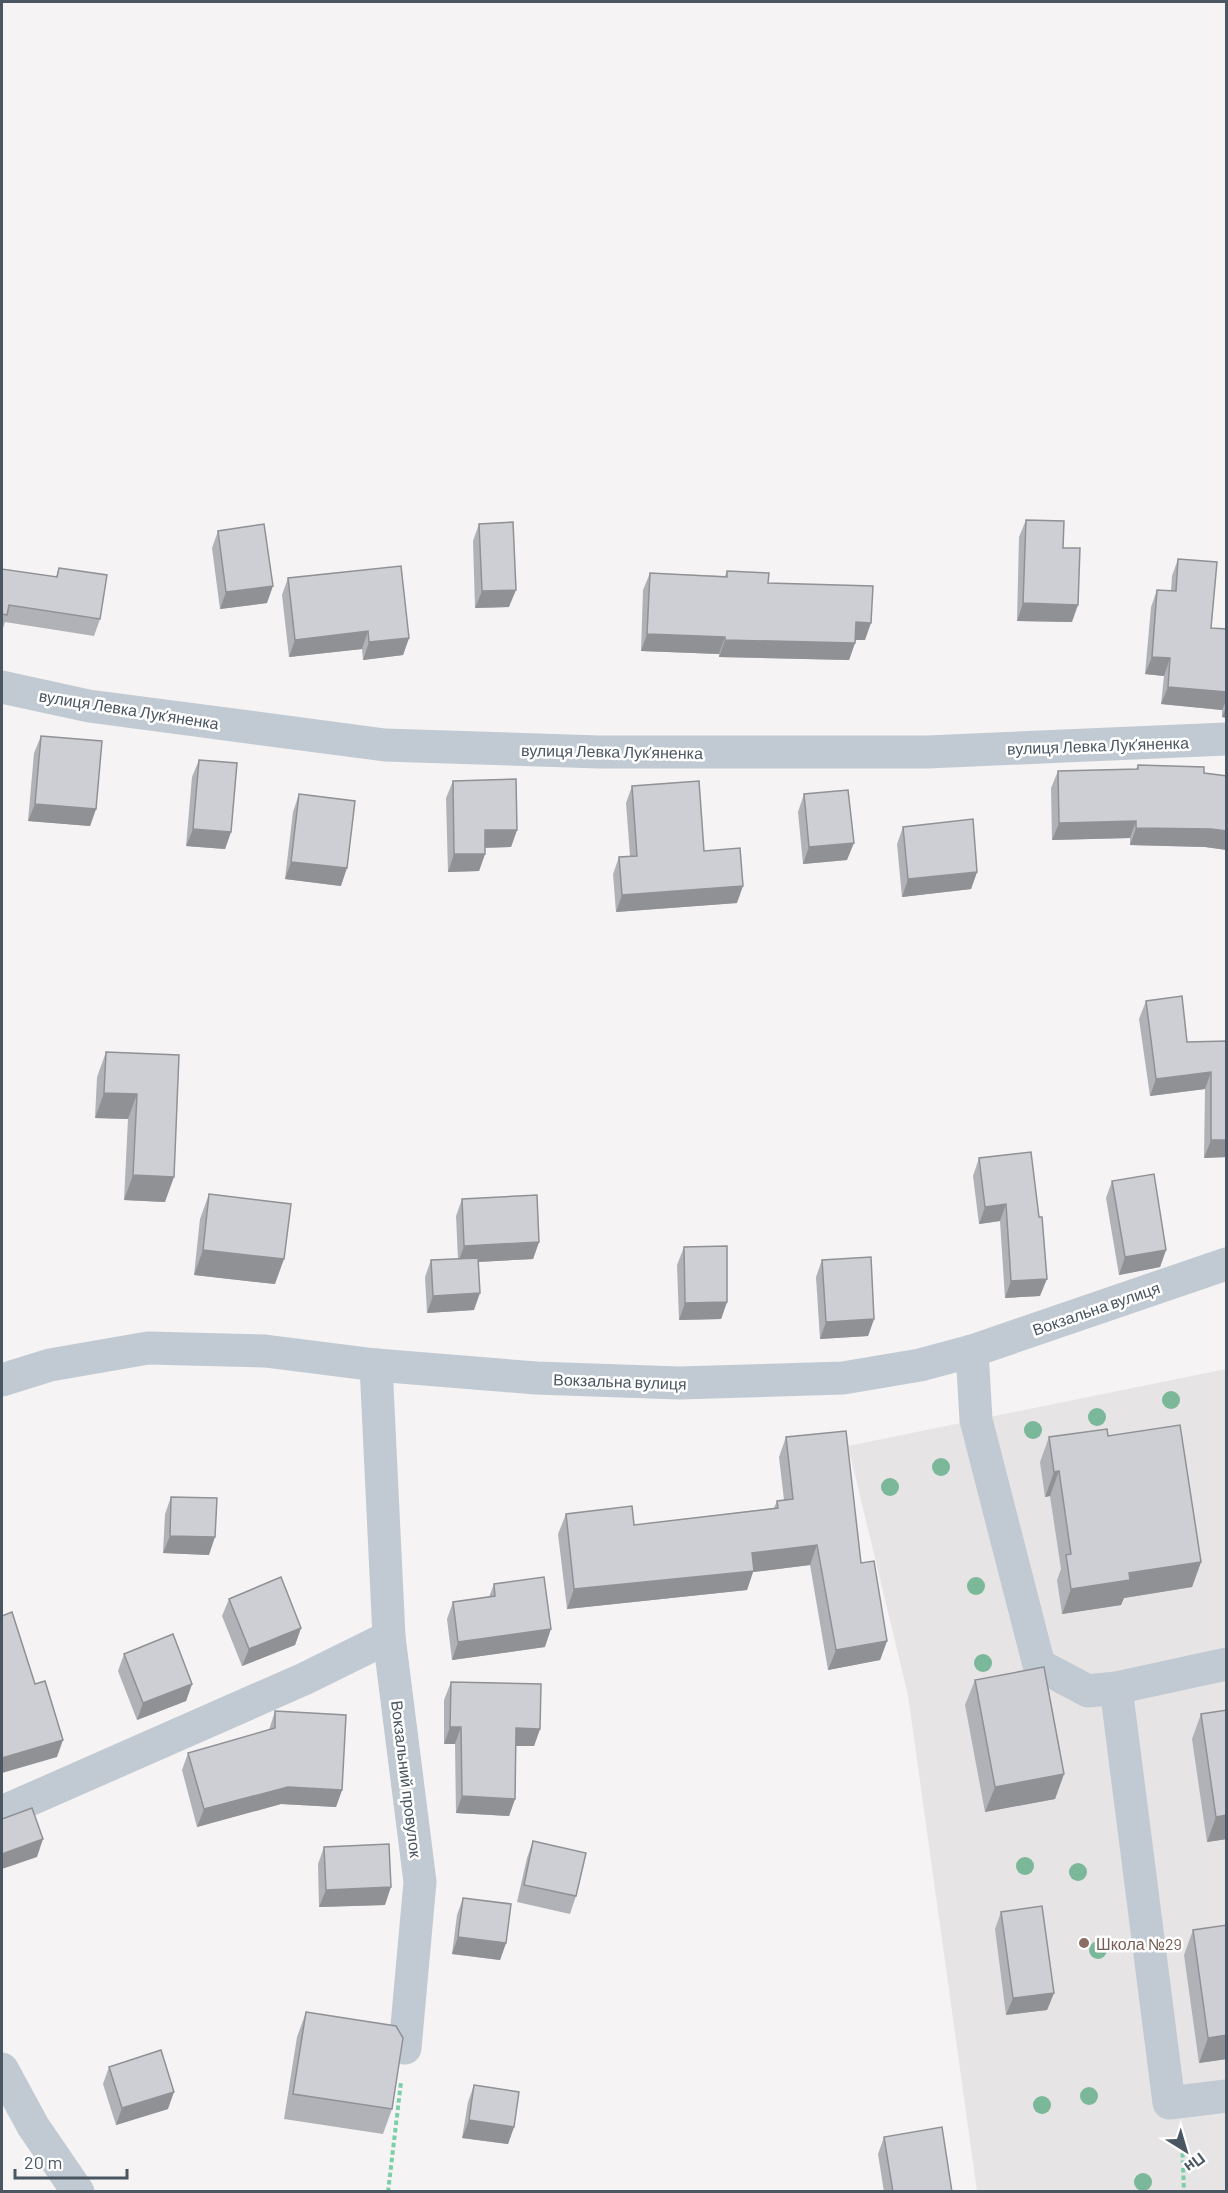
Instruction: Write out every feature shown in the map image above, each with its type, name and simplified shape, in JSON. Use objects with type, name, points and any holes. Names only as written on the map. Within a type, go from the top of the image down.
[{"type":"street","name":"вулиця Левка Лукʼяненка","points":[[2,687],[89,706],[386,745],[599,752],[927,752],[1227,740]]},
{"type":"street","name":"Вокзальна вулиця","points":[[2,1380],[50,1365],[148,1348],[265,1351],[376,1365],[536,1378],[679,1383],[843,1378],[920,1365],[972,1351],[1227,1264]]},
{"type":"street","points":[[972,1351],[976,1420],[1039,1665],[1088,1691],[1116,1688],[1227,1664]]},
{"type":"street","name":"Вокзальний провулок","points":[[376,1365],[389,1637],[420,1882],[405,2048]]},
{"type":"street","points":[[2,1812],[304,1679],[389,1637]]},
{"type":"street","points":[[1116,1688],[1169,2103],[1227,2096]]},
{"type":"street","points":[[2,2069],[33,2127],[78,2192]]},
{"type":"path","points":[[388,2192],[405,2048]]},
{"type":"path","points":[[1180,2102],[1184,2192]]},
{"type":"shaded area","name":"Школа №29","points":[[1226,1369],[1226,2191],[977,2191],[908,1695],[848,1446]]},
{"type":"building","points":[[1026,520],[1064,521],[1063,548],[1080,548],[1078,605],[1023,603]]},
{"type":"building","points":[[513,522],[516,590],[482,591],[479,524]]},
{"type":"building","points":[[264,524],[273,586],[226,592],[218,531]]},
{"type":"building","points":[[1178,559],[1217,562],[1211,628],[1227,629],[1227,692],[1168,687],[1170,658],[1152,657],[1157,590],[1176,591]]},
{"type":"building","points":[[401,566],[409,638],[369,642],[368,631],[295,640],[288,578]]},
{"type":"building","points":[[59,568],[107,575],[100,619],[9,605],[7,615],[2,614],[2,569],[57,577]]},
{"type":"building","points":[[727,571],[769,573],[768,583],[873,586],[871,623],[856,622],[855,643],[725,640],[725,637],[647,634],[650,573],[727,577]]},
{"type":"building","points":[[41,736],[102,741],[96,809],[35,804]]},
{"type":"building","points":[[199,760],[237,763],[231,832],[193,829]]},
{"type":"building","points":[[1138,765],[1204,767],[1204,773],[1227,776],[1227,831],[1136,828],[1136,821],[1059,823],[1058,771],[1138,769]]},
{"type":"building","points":[[516,779],[517,830],[485,830],[485,854],[454,854],[453,781]]},
{"type":"building","points":[[699,781],[704,851],[740,848],[743,886],[622,895],[619,857],[637,856],[632,786]]},
{"type":"building","points":[[848,790],[854,843],[809,847],[804,794]]},
{"type":"building","points":[[299,794],[355,801],[347,868],[291,862]]},
{"type":"building","points":[[973,819],[977,872],[908,879],[903,827]]},
{"type":"building","points":[[1182,996],[1187,1042],[1227,1041],[1227,1140],[1211,1140],[1211,1072],[1156,1079],[1146,1001]]},
{"type":"building","points":[[106,1052],[179,1055],[174,1177],[133,1175],[137,1094],[104,1093]]},
{"type":"building","points":[[1031,1152],[1039,1217],[1042,1217],[1047,1279],[1011,1281],[1006,1204],[985,1207],[979,1158]]},
{"type":"building","points":[[1154,1174],[1166,1250],[1125,1257],[1112,1181]]},
{"type":"building","points":[[209,1194],[291,1204],[284,1259],[203,1250]]},
{"type":"building","points":[[537,1195],[539,1242],[464,1246],[462,1199]]},
{"type":"building","points":[[727,1246],[727,1302],[685,1303],[684,1247]]},
{"type":"building","points":[[871,1257],[874,1319],[826,1322],[822,1260]]},
{"type":"building","points":[[478,1258],[480,1293],[433,1296],[431,1260]]},
{"type":"building","points":[[1180,1425],[1201,1562],[1129,1573],[1130,1580],[1071,1589],[1066,1555],[1071,1554],[1059,1471],[1054,1472],[1049,1437],[1107,1429],[1108,1436]]},
{"type":"building","points":[[846,1431],[861,1563],[874,1561],[887,1641],[836,1650],[817,1545],[752,1553],[754,1571],[574,1589],[566,1514],[632,1506],[634,1525],[778,1508],[777,1501],[793,1499],[786,1437]]},
{"type":"building","points":[[171,1497],[217,1498],[215,1537],[170,1536]]},
{"type":"building","points":[[281,1577],[301,1628],[249,1649],[229,1599]]},
{"type":"building","points":[[544,1577],[551,1629],[458,1642],[453,1602],[495,1596],[494,1584]]},
{"type":"building","points":[[12,1612],[35,1684],[45,1681],[63,1740],[2,1758],[2,1616]]},
{"type":"building","points":[[173,1634],[192,1684],[143,1703],[124,1654]]},
{"type":"building","points":[[1044,1667],[1064,1774],[995,1787],[975,1680]]},
{"type":"building","points":[[451,1682],[541,1684],[540,1729],[516,1728],[515,1799],[462,1796],[461,1727],[450,1727]]},
{"type":"building","points":[[1227,1710],[1227,1815],[1216,1817],[1201,1714]]},
{"type":"building","points":[[275,1711],[346,1715],[342,1790],[288,1787],[204,1809],[188,1753],[275,1728]]},
{"type":"building","points":[[32,1808],[43,1839],[2,1854],[2,1819]]},
{"type":"building","points":[[533,1841],[586,1853],[576,1896],[524,1885]]},
{"type":"building","points":[[389,1844],[391,1887],[326,1890],[324,1847]]},
{"type":"building","points":[[463,1898],[511,1904],[506,1943],[458,1937]]},
{"type":"building","points":[[1042,1906],[1054,1993],[1013,1998],[1001,1912]]},
{"type":"building","points":[[1227,1925],[1227,2035],[1208,2038],[1193,1930]]},
{"type":"building","points":[[306,2012],[396,2026],[403,2038],[392,2109],[293,2094]]},
{"type":"building","points":[[161,2050],[174,2092],[122,2108],[109,2067]]},
{"type":"building","points":[[474,2085],[519,2092],[514,2127],[469,2120]]},
{"type":"building","points":[[942,2127],[952,2192],[893,2192],[884,2137]]},
{"type":"place","name":"Школа №29","points":[[1084,1943]]}]
